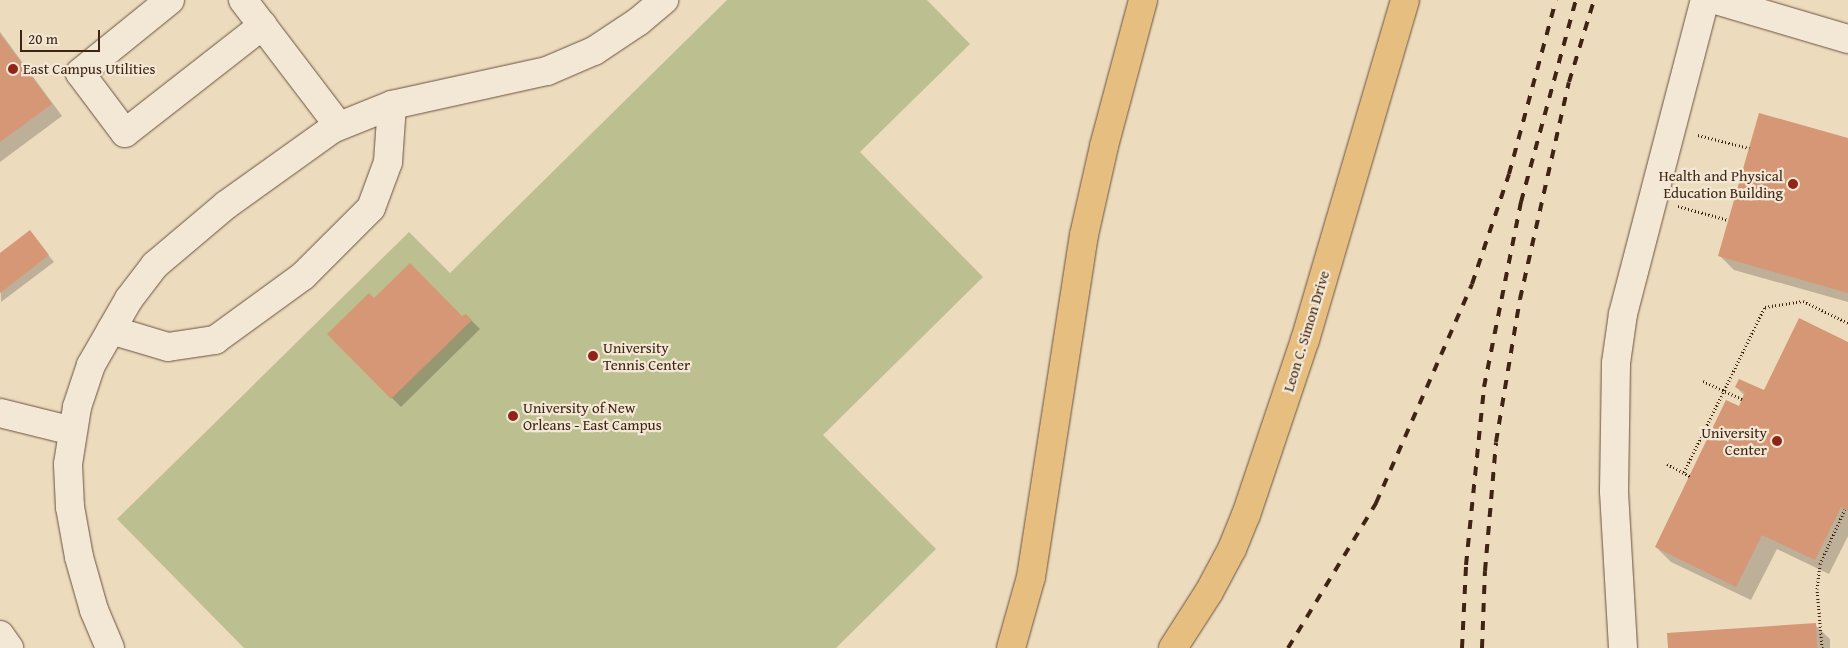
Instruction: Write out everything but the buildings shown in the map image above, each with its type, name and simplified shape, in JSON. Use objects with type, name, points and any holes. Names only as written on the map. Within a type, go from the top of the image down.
[{"type":"main road","points":[[1011,648],[1031,577],[1084,235],[1104,146],[1143,0]]},
{"type":"main road","name":"Leon C. Simon Drive","points":[[1173,648],[1227,558],[1246,515],[1305,340],[1405,0]]},
{"type":"street","points":[[170,0],[80,73],[125,133],[263,25]]},
{"type":"street","points":[[243,0],[339,126]]},
{"type":"street","points":[[110,648],[94,610],[87,583],[70,507],[68,464],[76,407],[91,364],[129,299],[155,265],[226,205],[332,128],[392,105],[547,71],[594,51],[639,21],[664,0]]},
{"type":"street","points":[[1623,648],[1614,491],[1616,363],[1623,314],[1705,0]]},
{"type":"street","points":[[1716,0],[1848,39]]},
{"type":"street","points":[[111,330],[168,347],[215,340],[303,276],[371,208],[388,162],[392,105]]},
{"type":"street","points":[[0,413],[73,430]]},
{"type":"street","points":[[0,635],[9,648]]},
{"type":"path","points":[[1694,134],[1749,148]]},
{"type":"path","points":[[1674,205],[1728,220]]},
{"type":"path","points":[[1684,472],[1765,307],[1803,300],[1848,323]]},
{"type":"path","points":[[1703,381],[1742,399]]},
{"type":"path","points":[[1667,464],[1690,476]]},
{"type":"path","points":[[1822,648],[1817,589],[1820,564],[1845,509]]},
{"type":"green space","name":"University Tennis Center","points":[[727,0],[927,0],[970,44],[860,152],[983,277],[823,435],[936,549],[836,648],[244,648],[117,519],[409,232],[450,273]]},
{"type":"railway","points":[[1288,648],[1376,503],[1472,284],[1509,174],[1556,0]]},
{"type":"railway","points":[[1462,648],[1466,565],[1484,387],[1521,202],[1576,0]]},
{"type":"railway","points":[[1482,648],[1485,571],[1496,442],[1520,299],[1569,82],[1594,0]]},
{"type":"place","name":"East Campus Utilities","points":[[13,69]]},
{"type":"place","name":"Health and Physical Education Building","points":[[1793,184]]},
{"type":"place","name":"University Tennis Center","points":[[593,356]]},
{"type":"place","name":"University of New Orleans - East Campus","points":[[513,416]]},
{"type":"place","name":"University Center","points":[[1777,441]]}]
